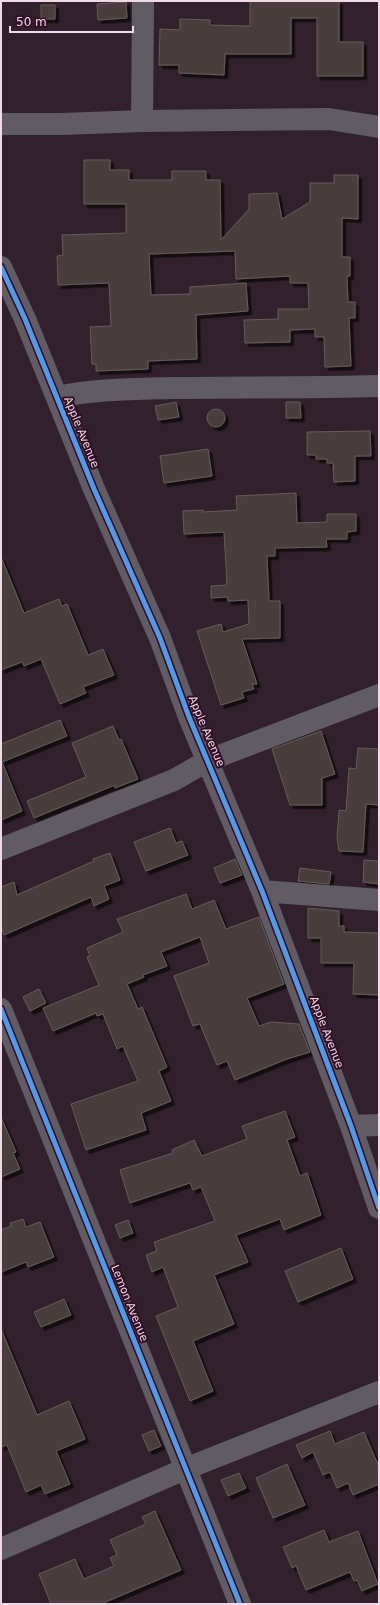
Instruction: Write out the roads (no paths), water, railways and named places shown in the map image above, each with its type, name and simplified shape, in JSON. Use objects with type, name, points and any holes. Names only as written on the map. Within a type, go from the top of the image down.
[{"type":"street","points":[[142,121],[143,1]]},
{"type":"street","points":[[1,124],[329,118],[379,127]]},
{"type":"street","name":"Apple Avenue","points":[[1,267],[25,319],[47,376],[58,397],[94,489],[157,631],[190,717],[262,891],[351,1126],[379,1208]]},
{"type":"street","points":[[58,397],[84,392],[109,390],[379,386]]},
{"type":"street","points":[[1,849],[174,780],[208,760],[379,695]]},
{"type":"street","points":[[262,891],[379,900]]},
{"type":"street","name":"Lemon Avenue","points":[[1,1009],[240,1604]]},
{"type":"street","points":[[351,1126],[379,1125]]},
{"type":"street","points":[[1,1549],[185,1469],[379,1392]]}]
